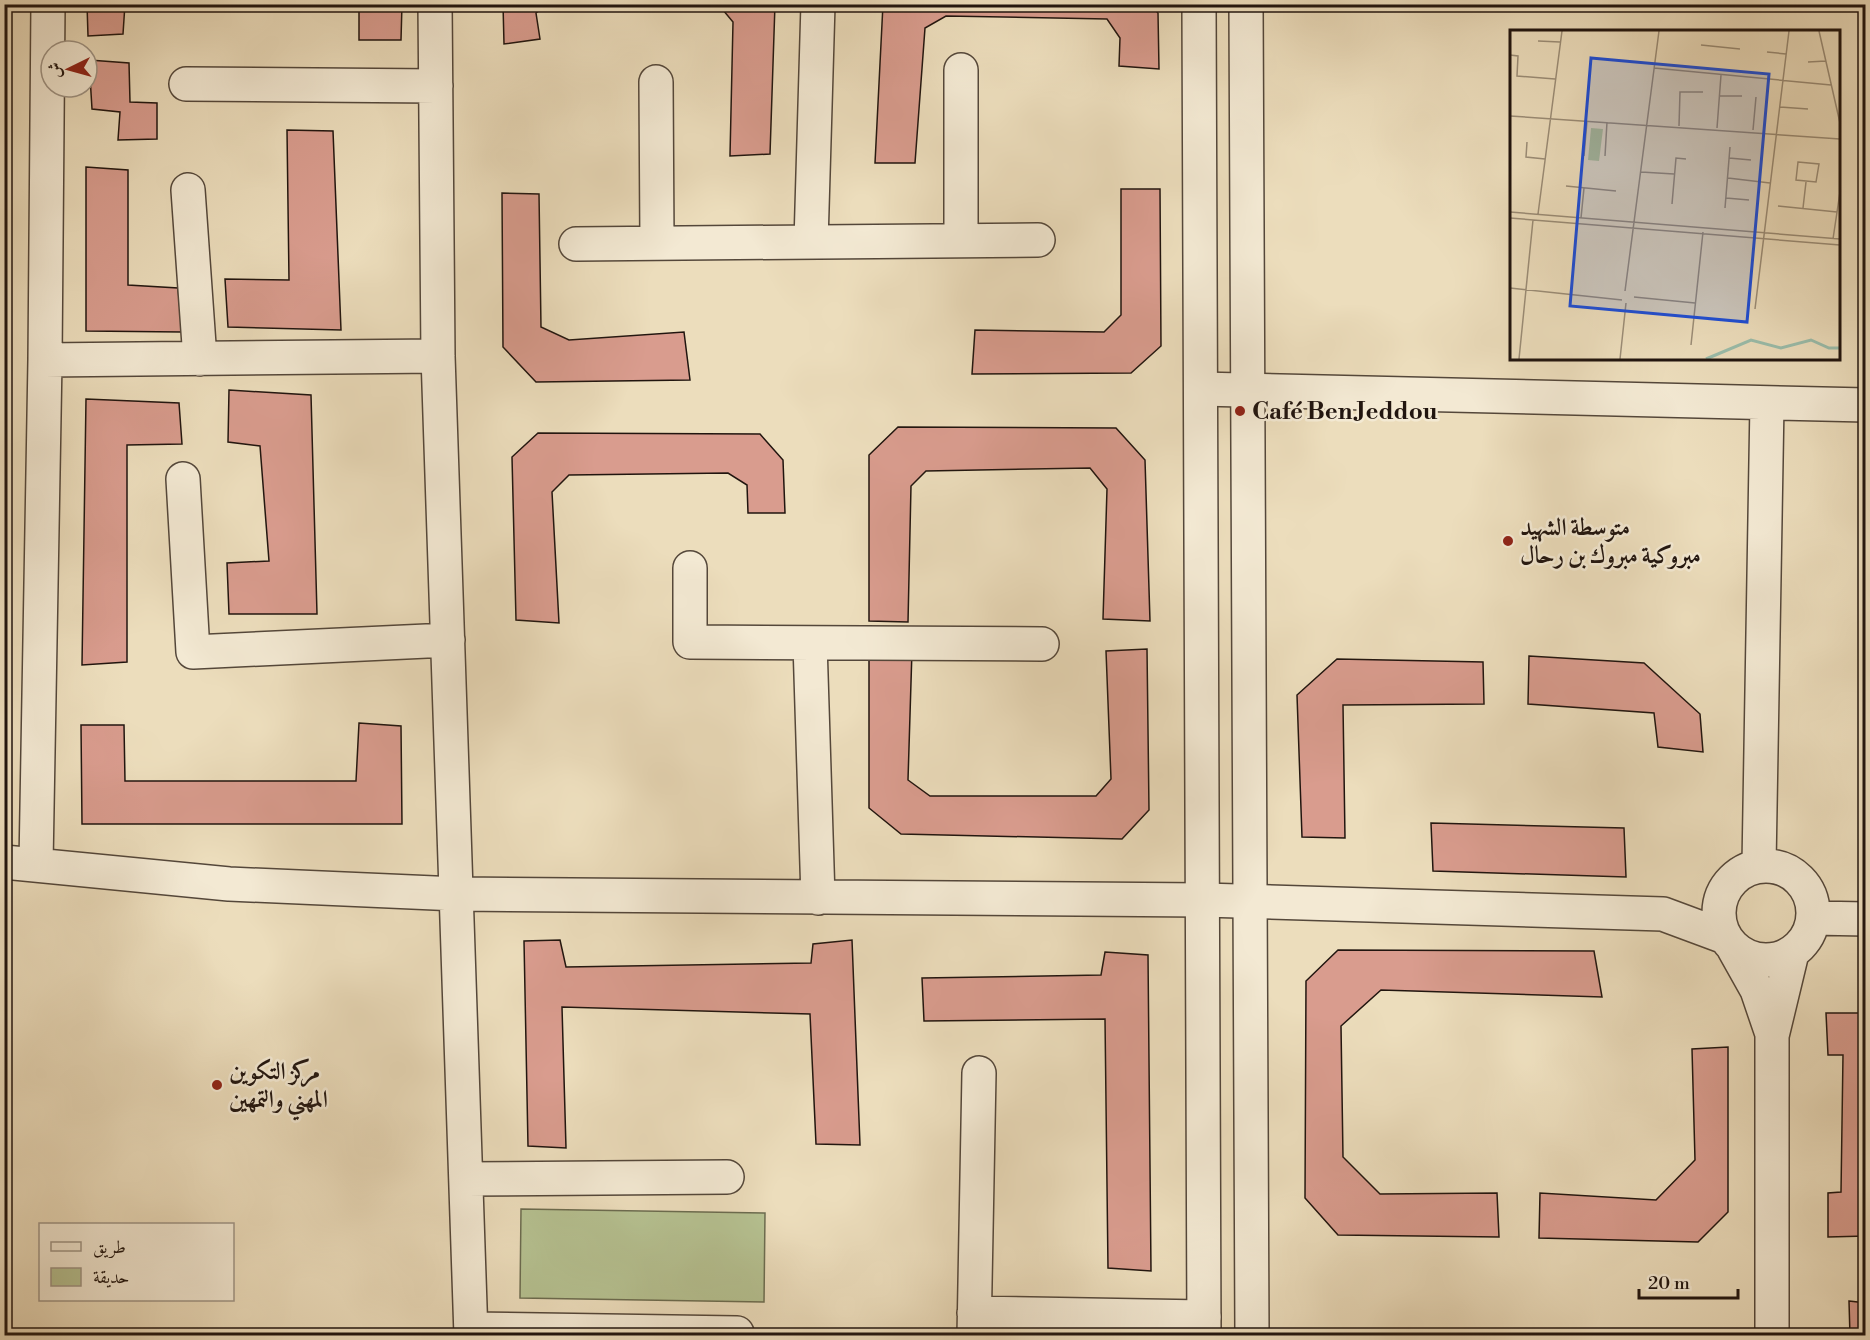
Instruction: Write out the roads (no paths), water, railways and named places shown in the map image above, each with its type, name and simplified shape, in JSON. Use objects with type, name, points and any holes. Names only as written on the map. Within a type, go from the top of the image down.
[{"type":"street","points":[[48,4],[45,360],[20,863],[229,884],[457,894],[1204,900],[1663,914],[1704,901],[1723,892]]},
{"type":"street","points":[[435,4],[438,356],[471,1332],[737,1334]]},
{"type":"street","points":[[811,242],[818,4]]},
{"type":"street","points":[[980,1072],[974,1324],[1204,1326],[1199,4]]},
{"type":"street","points":[[1246,4],[1252,1335]]},
{"type":"street","points":[[961,70],[961,240]]},
{"type":"street","points":[[656,82],[657,243]]},
{"type":"street","points":[[186,84],[436,86]]},
{"type":"street","points":[[188,189],[200,359]]},
{"type":"street","points":[[576,244],[1038,240]]},
{"type":"street","points":[[45,360],[438,356]]},
{"type":"street","points":[[1202,390],[1866,405]]},
{"type":"street","points":[[1759,865],[1767,403]]},
{"type":"street","points":[[183,479],[193,652],[448,640]]},
{"type":"street","points":[[690,568],[690,642],[1042,644]]},
{"type":"street","points":[[810,643],[818,898]]},
{"type":"street","points":[[1772,1036],[1757,990],[1719,922],[1719,906],[1723,892],[1732,879],[1745,870],[1759,865],[1788,870],[1800,878],[1813,904],[1814,918],[1806,938],[1792,954],[1772,1036],[1772,1335]]},
{"type":"street","points":[[1663,914],[1730,943],[1747,957],[1762,961],[1792,954]]},
{"type":"street","points":[[1814,918],[1866,920]]},
{"type":"street","points":[[466,1179],[727,1177]]},
{"type":"place","name":"Café Ben Jeddou","points":[[1240,411]]},
{"type":"place","name":"متوسطة الشهيد مبروكية مبروك بن رحال","points":[[1508,541]]},
{"type":"place","name":"مركز التكوين المهني والتمهين","points":[[217,1085]]}]
